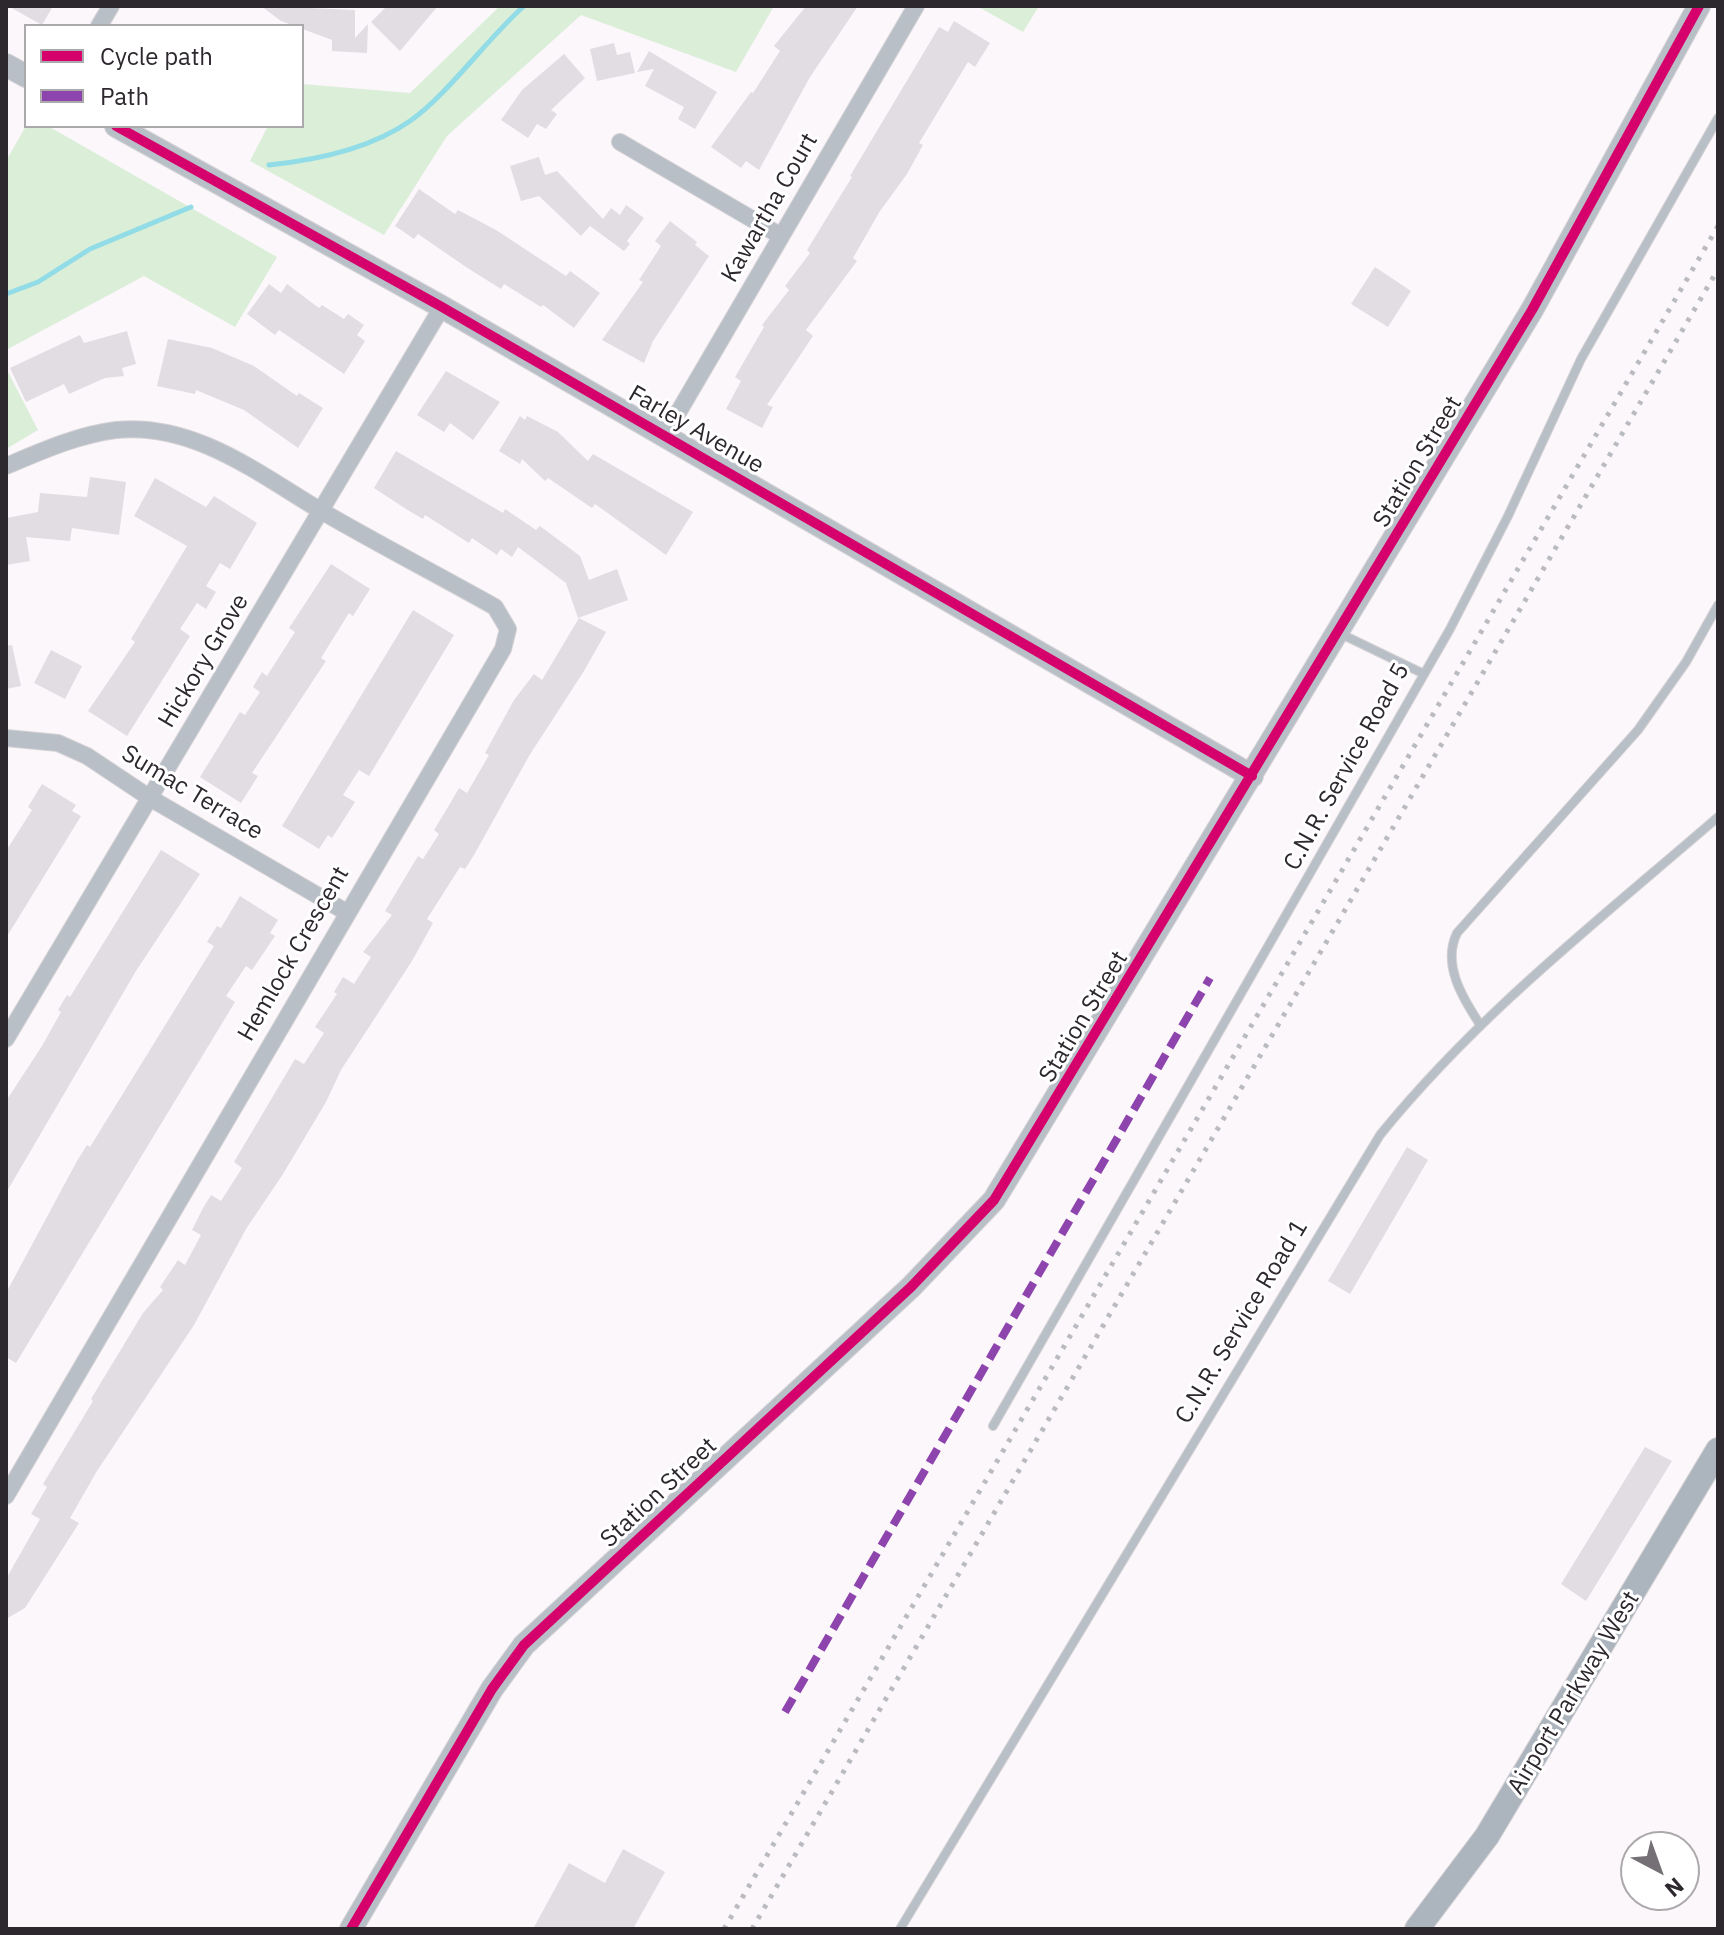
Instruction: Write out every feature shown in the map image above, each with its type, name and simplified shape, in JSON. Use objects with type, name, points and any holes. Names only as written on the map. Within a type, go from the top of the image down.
[{"type":"main road","name":"Airport Parkway West","points":[[1417,1929],[1487,1836],[1718,1450]]},
{"type":"street","points":[[100,24],[111,6]]},
{"type":"street","name":"Kawartha Court","points":[[665,435],[916,6]]},
{"type":"street","name":"Station Street","points":[[351,1929],[492,1689],[524,1645],[911,1287],[994,1200],[1532,310],[1699,6]]},
{"type":"street","points":[[6,65],[24,75]]},
{"type":"street","name":"Farley Avenue","points":[[120,128],[442,307],[1252,776]]},
{"type":"street","points":[[620,142],[781,236]]},
{"type":"street","name":"Hickory Grove","points":[[6,1039],[442,307]]},
{"type":"street","points":[[6,466],[63,442],[104,433],[166,433],[211,447],[260,471],[322,511]]},
{"type":"street","name":"Hemlock Crescent","points":[[6,1496],[503,649],[508,629],[495,607],[322,511]]},
{"type":"street","name":"Sumac Terrace","points":[[6,738],[58,743],[87,756],[150,798],[346,912]]},
{"type":"lane","name":"C.N.R. Service Road 5","points":[[993,1426],[1367,778],[1422,673],[1450,629],[1508,516],[1581,359],[1718,118]]},
{"type":"lane","points":[[1479,1023],[1464,1000],[1451,963],[1457,933],[1638,730],[1686,662],[1718,605]]},
{"type":"lane","points":[[1338,633],[1422,673]]},
{"type":"lane","name":"C.N.R. Service Road 1","points":[[900,1929],[1380,1135],[1430,1073],[1479,1023],[1718,817]]},
{"type":"green space","points":[[500,6],[774,6],[736,72],[581,15],[447,136],[384,235],[250,161],[267,128],[304,128],[304,84],[410,93]]},
{"type":"green space","points":[[977,6],[1039,6],[1023,32]]},
{"type":"green space","points":[[25,128],[51,128],[277,257],[235,327],[144,276],[6,350],[6,161]]},
{"type":"green space","points":[[6,368],[38,430],[6,449]]},
{"type":"building","points":[[8,6],[53,6],[40,24]]},
{"type":"building","points":[[261,6],[355,10],[355,38],[368,24],[367,53],[332,51],[332,40],[304,30],[304,24],[281,21]]},
{"type":"building","points":[[387,6],[438,6],[400,51],[371,22]]},
{"type":"building","points":[[806,6],[858,6],[810,77],[759,170],[746,161],[741,168],[711,147],[753,93],[780,51],[774,46]]},
{"type":"building","points":[[954,21],[990,43],[975,67],[968,62],[919,143],[923,145],[907,174],[880,211],[853,258],[857,261],[806,330],[813,336],[767,405],[773,407],[762,428],[726,409],[741,381],[735,377],[764,327],[762,325],[789,290],[785,286],[810,253],[807,250],[939,27],[948,32]]},
{"type":"building","points":[[614,43],[617,55],[630,52],[635,73],[597,81],[590,49]]},
{"type":"building","points":[[649,51],[717,92],[695,129],[678,119],[684,107],[645,86],[654,69],[637,72]]},
{"type":"building","points":[[564,54],[585,78],[551,110],[557,114],[546,129],[537,124],[528,138],[501,120],[522,90]]},
{"type":"building","points":[[539,157],[545,175],[557,171],[603,219],[611,208],[620,215],[626,205],[644,218],[627,241],[630,244],[624,251],[590,226],[581,236],[539,196],[521,201],[510,166]]},
{"type":"building","points":[[419,189],[455,214],[458,210],[496,230],[566,276],[570,271],[600,293],[574,328],[543,305],[541,307],[504,284],[501,289],[418,234],[414,239],[395,226]]},
{"type":"building","points":[[670,221],[697,242],[695,245],[709,256],[653,341],[644,363],[602,340],[643,282],[639,280],[661,246],[655,241]]},
{"type":"building","points":[[1375,267],[1411,291],[1388,327],[1351,304]]},
{"type":"building","points":[[269,284],[281,293],[287,284],[319,308],[322,305],[344,319],[348,314],[364,325],[357,335],[365,341],[344,374],[279,330],[275,335],[247,314]]},
{"type":"building","points":[[127,331],[136,364],[122,368],[124,376],[105,378],[69,394],[64,384],[26,402],[10,368],[80,335],[84,343]]},
{"type":"building","points":[[168,339],[212,348],[254,366],[297,396],[299,393],[323,408],[298,448],[244,410],[196,390],[195,394],[157,386]]},
{"type":"building","points":[[446,371],[500,402],[473,440],[450,423],[444,432],[417,415]]},
{"type":"building","points":[[520,416],[525,420],[527,416],[558,432],[588,461],[593,454],[693,512],[666,555],[595,504],[592,508],[548,478],[545,481],[522,459],[520,464],[499,451]]},
{"type":"building","points":[[396,451],[503,513],[505,509],[536,530],[540,526],[580,556],[589,580],[617,569],[628,600],[578,618],[566,583],[518,547],[512,557],[501,549],[497,555],[472,538],[469,543],[425,515],[423,519],[406,509],[374,488]]},
{"type":"building","points":[[90,477],[126,482],[119,535],[72,528],[70,541],[26,537],[30,561],[6,565],[6,518],[38,512],[40,493],[87,497]]},
{"type":"building","points":[[155,478],[206,507],[214,496],[257,523],[230,569],[220,563],[206,586],[216,592],[206,609],[197,603],[180,629],[190,636],[127,736],[88,711],[135,642],[131,639],[187,546],[134,516]]},
{"type":"building","points":[[331,564],[370,589],[353,616],[349,613],[321,658],[326,661],[252,773],[258,776],[241,803],[200,777],[240,712],[245,715],[260,692],[253,687],[262,672],[267,676],[295,632],[289,628]]},
{"type":"building","points":[[413,610],[454,635],[369,776],[359,770],[343,795],[355,802],[332,838],[328,835],[319,849],[282,826]]},
{"type":"building","points":[[579,618],[606,632],[584,671],[529,756],[474,855],[465,869],[460,867],[427,919],[433,923],[412,961],[341,1070],[326,1102],[246,1229],[194,1325],[97,1471],[70,1518],[79,1523],[25,1608],[6,1619],[6,1579],[40,1519],[31,1514],[47,1487],[43,1484],[93,1401],[91,1399],[143,1313],[163,1290],[160,1287],[178,1260],[185,1265],[201,1235],[192,1230],[203,1208],[211,1195],[221,1201],[242,1168],[234,1162],[295,1059],[304,1064],[324,1033],[315,1027],[337,994],[334,992],[343,977],[354,984],[371,957],[363,952],[392,915],[385,911],[418,856],[423,859],[439,834],[434,830],[459,788],[467,793],[489,755],[485,753],[514,700],[534,674],[542,680]]},
{"type":"building","points":[[12,645],[21,686],[6,689],[6,646]]},
{"type":"building","points":[[51,650],[82,666],[65,699],[34,683]]},
{"type":"building","points":[[42,784],[76,805],[72,811],[81,816],[6,938],[6,851],[32,810],[28,807]]},
{"type":"building","points":[[161,850],[200,874],[136,971],[6,1193],[6,1101],[42,1046],[67,995],[70,997]]},
{"type":"building","points":[[240,896],[278,920],[270,933],[275,936],[252,970],[246,966],[226,996],[235,1002],[16,1363],[6,1357],[6,1293],[77,1161],[87,1145],[90,1147],[214,946],[207,942],[217,926],[221,928]]},
{"type":"building","points":[[1407,1147],[1428,1160],[1350,1294],[1328,1281]]},
{"type":"building","points":[[1645,1447],[1672,1461],[1586,1601],[1561,1584]]},
{"type":"building","points":[[623,1849],[665,1872],[633,1929],[533,1929],[569,1863],[605,1883]]},
{"type":"waterway","points":[[269,165],[342,152],[394,131],[439,96],[524,6]]},
{"type":"waterway","points":[[6,294],[38,282],[90,249],[191,207]]},
{"type":"railway","points":[[724,1929],[1718,226]]},
{"type":"railway","points":[[752,1929],[1718,269]]},
{"type":"marked path","points":[[785,1712],[1210,978]]},
{"type":"cycle path","points":[[351,1929],[492,1689],[524,1645],[911,1287],[994,1200],[1532,310],[1699,6]]},
{"type":"cycle path","points":[[120,128],[442,307],[1252,776]]}]
